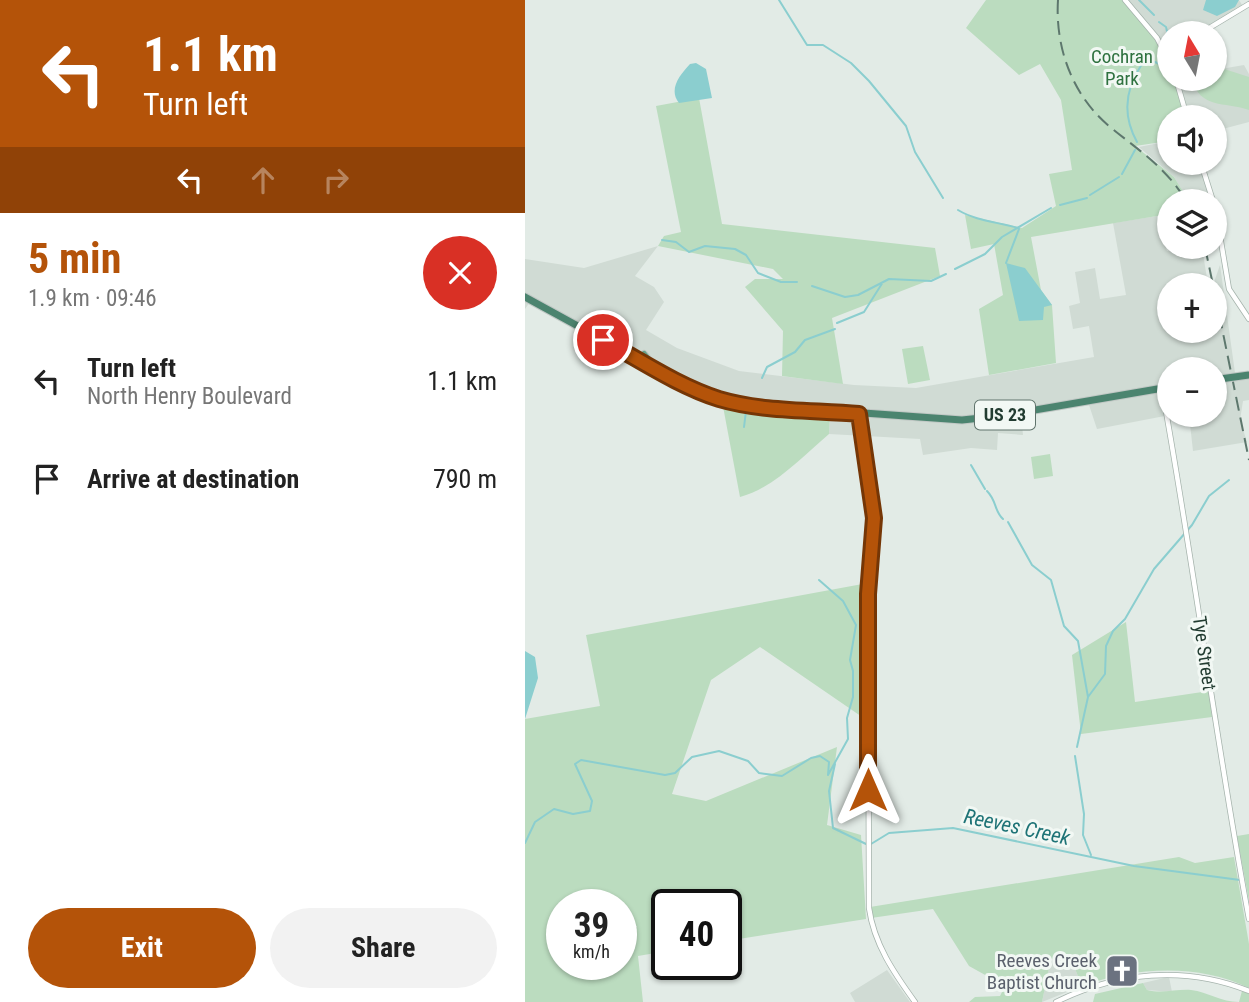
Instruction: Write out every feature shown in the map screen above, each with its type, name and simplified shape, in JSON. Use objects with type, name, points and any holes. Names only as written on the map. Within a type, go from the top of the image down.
[{"type":"highway","name":"US 23","points":[[525,297],[703,393],[728,401],[925,420],[977,419],[1157,388]]},
{"type":"highway","points":[[1227,378],[1249,374]]},
{"type":"main road","points":[[626,353],[637,354],[645,351],[646,359],[665,373]]},
{"type":"street","points":[[1125,0],[1157,39]]},
{"type":"street","points":[[1221,21],[1249,4]]},
{"type":"street","points":[[1224,259],[1229,289],[1249,320]]},
{"type":"street","points":[[859,414],[874,518],[868,594],[869,908],[872,928],[879,945],[915,1002]]},
{"type":"street","name":"Tye Street","points":[[1171,427],[1227,803],[1249,919]]},
{"type":"street","points":[[1056,1002],[1102,983],[1158,973],[1196,976],[1249,991]]},
{"type":"shaded area","points":[[1126,0],[1239,0],[1244,8],[1222,21],[1157,21],[1157,40]]},
{"type":"shaded area","points":[[1244,65],[1249,74],[1249,122],[1227,128],[1227,105],[1183,105],[1179,91],[1227,91],[1227,68]]},
{"type":"shaded area","points":[[1157,143],[1157,162],[1139,147]]},
{"type":"shaded area","points":[[1172,175],[1203,175],[1207,189],[1182,189]]},
{"type":"shaded area","points":[[1157,216],[1157,259],[1204,259],[1206,273],[1157,273],[1157,343],[1227,343],[1227,315],[1236,380],[1249,378],[1249,400],[1243,401],[1240,420],[1247,442],[1193,451],[1190,427],[1227,427],[1227,357],[1157,357],[1157,417],[1097,429],[1088,402],[1021,416],[1023,435],[998,433],[997,450],[971,448],[923,455],[920,439],[829,434],[830,414],[727,403],[530,302],[525,309],[525,259],[584,268],[658,246],[635,276],[654,287],[664,302],[646,330],[677,348],[739,371],[854,385],[916,388],[1094,357],[1089,326],[1073,329],[1069,306],[1080,303],[1075,272],[1095,268],[1100,299],[1126,295],[1113,223]]},
{"type":"shaded area","points":[[1051,959],[1071,959],[1082,986],[1042,1002]]},
{"type":"shaded area","points":[[887,970],[910,1002],[855,1002],[850,993]]},
{"type":"shaded area","points":[[1169,977],[1172,992],[1147,990],[1143,983]]},
{"type":"green space","name":"Cochran Park","points":[[986,0],[1126,0],[1157,40],[1157,91],[1179,91],[1183,105],[1157,105],[1157,143],[1135,146],[1157,163],[1157,175],[1171,175],[1182,189],[1157,189],[1157,216],[1031,237],[1041,290],[1052,305],[1056,363],[989,375],[979,309],[1003,295],[994,244],[971,249],[965,215],[1022,228],[1056,206],[1049,174],[1072,170],[1061,100],[1040,64],[1019,75],[966,28]]},
{"type":"green space","points":[[1227,70],[1249,77],[1249,110],[1214,103],[1197,91],[1227,91]]},
{"type":"green space","points":[[699,98],[722,224],[935,248],[940,276],[832,318],[843,384],[782,376],[783,331],[745,287],[755,279],[783,279],[773,269],[658,246],[664,236],[681,232],[656,106]]},
{"type":"green space","points":[[923,346],[930,380],[908,384],[902,349]]},
{"type":"green space","points":[[722,401],[830,414],[829,434],[776,479],[753,493],[740,497]]},
{"type":"green space","points":[[1050,454],[1053,476],[1034,479],[1031,457]]},
{"type":"green space","points":[[868,583],[868,721],[760,647],[711,680],[672,794],[706,801],[837,747],[827,825],[861,835],[866,919],[742,938],[742,889],[651,889],[651,954],[638,956],[643,1002],[525,1002],[525,719],[600,706],[586,635]]},
{"type":"green space","points":[[1126,622],[1135,702],[1209,691],[1212,717],[1081,734],[1072,655]]},
{"type":"green space","points":[[1249,834],[1249,901],[1237,836]]},
{"type":"green space","points":[[1179,857],[1195,863],[1234,857],[1249,944],[1249,988],[1208,974],[1166,970],[1123,975],[1082,986],[1071,959],[1051,959],[1042,1002],[969,1002],[975,997],[1000,996],[1005,986],[969,966],[933,909],[871,918],[870,907]]},
{"type":"green space","points":[[1143,983],[1147,990],[1191,990],[1239,1002],[1093,1002],[1095,994]]},
{"type":"green space","points":[[1242,991],[1249,994],[1249,1002],[1239,1002]]},
{"type":"water","points":[[1206,0],[1239,0],[1235,7],[1217,16],[1203,10]]},
{"type":"water","points":[[696,63],[706,69],[712,98],[679,103],[675,93],[677,82],[690,64]]},
{"type":"water","points":[[1006,263],[1025,268],[1052,305],[1044,307],[1043,320],[1019,321]]},
{"type":"water","points":[[525,651],[535,657],[538,678],[525,719]]},
{"type":"waterway","points":[[779,0],[807,45],[823,45],[851,63],[869,81],[906,126],[915,152],[943,198]]},
{"type":"waterway","points":[[1139,0],[1154,15]]},
{"type":"waterway","points":[[1137,142],[1129,122],[1129,93],[1142,64],[1157,63]]},
{"type":"waterway","points":[[1122,174],[1135,150]]},
{"type":"waterway","points":[[1090,195],[1119,177]]},
{"type":"waterway","points":[[1060,205],[1087,198]]},
{"type":"waterway","points":[[955,269],[985,254],[1002,237],[1051,208]]},
{"type":"waterway","points":[[958,210],[980,219],[1018,228]]},
{"type":"waterway","points":[[1006,263],[1019,229]]},
{"type":"waterway","points":[[662,240],[676,242],[689,252],[705,246],[735,249],[746,255],[758,273],[781,282],[797,282]]},
{"type":"waterway","points":[[812,286],[845,297],[858,295],[889,279],[931,281],[946,274]]},
{"type":"waterway","points":[[837,323],[864,312],[883,282]]},
{"type":"waterway","points":[[762,378],[767,367],[795,352],[805,340],[835,329]]},
{"type":"waterway","points":[[744,427],[746,411]]},
{"type":"waterway","points":[[971,465],[985,489]]},
{"type":"waterway","points":[[1088,697],[1105,674],[1106,646],[1113,631],[1125,619],[1154,569],[1192,525],[1209,496],[1229,480]]},
{"type":"waterway","points":[[987,491],[1003,519]]},
{"type":"waterway","points":[[1008,522],[1032,565],[1051,580],[1064,626],[1078,641],[1088,697],[1077,747]]},
{"type":"waterway","name":"Reeves Creek","points":[[525,843],[535,822],[554,809],[573,814],[590,811],[592,801],[575,764],[581,760],[665,775],[675,773],[692,757],[719,751],[748,761],[759,773],[782,776],[811,758],[820,756],[829,762],[828,775],[848,739],[847,718],[853,697],[853,671],[850,660],[856,625],[843,601],[819,580]]},
{"type":"waterway","points":[[1075,756],[1084,814],[1083,835],[1091,855]]},
{"type":"waterway","name":"Reeves Creek","points":[[835,764],[829,791],[833,828],[866,844]]},
{"type":"waterway","name":"Reeves Creek","points":[[871,844],[889,833],[953,828],[1134,866],[1240,880]]},
{"type":"railway","points":[[1058,0],[1059,35],[1063,52],[1085,100],[1109,126],[1161,169],[1178,189]]},
{"type":"railway","points":[[1208,259],[1210,273]]},
{"type":"railway","points":[[1225,343],[1249,460]]},
{"type":"place","name":"Reeves Creek Baptist Church","points":[[1122,971]]},
{"type":"route","points":[[603,340],[689,387],[720,399],[753,405],[859,414],[874,518],[868,594],[868,790]]}]
